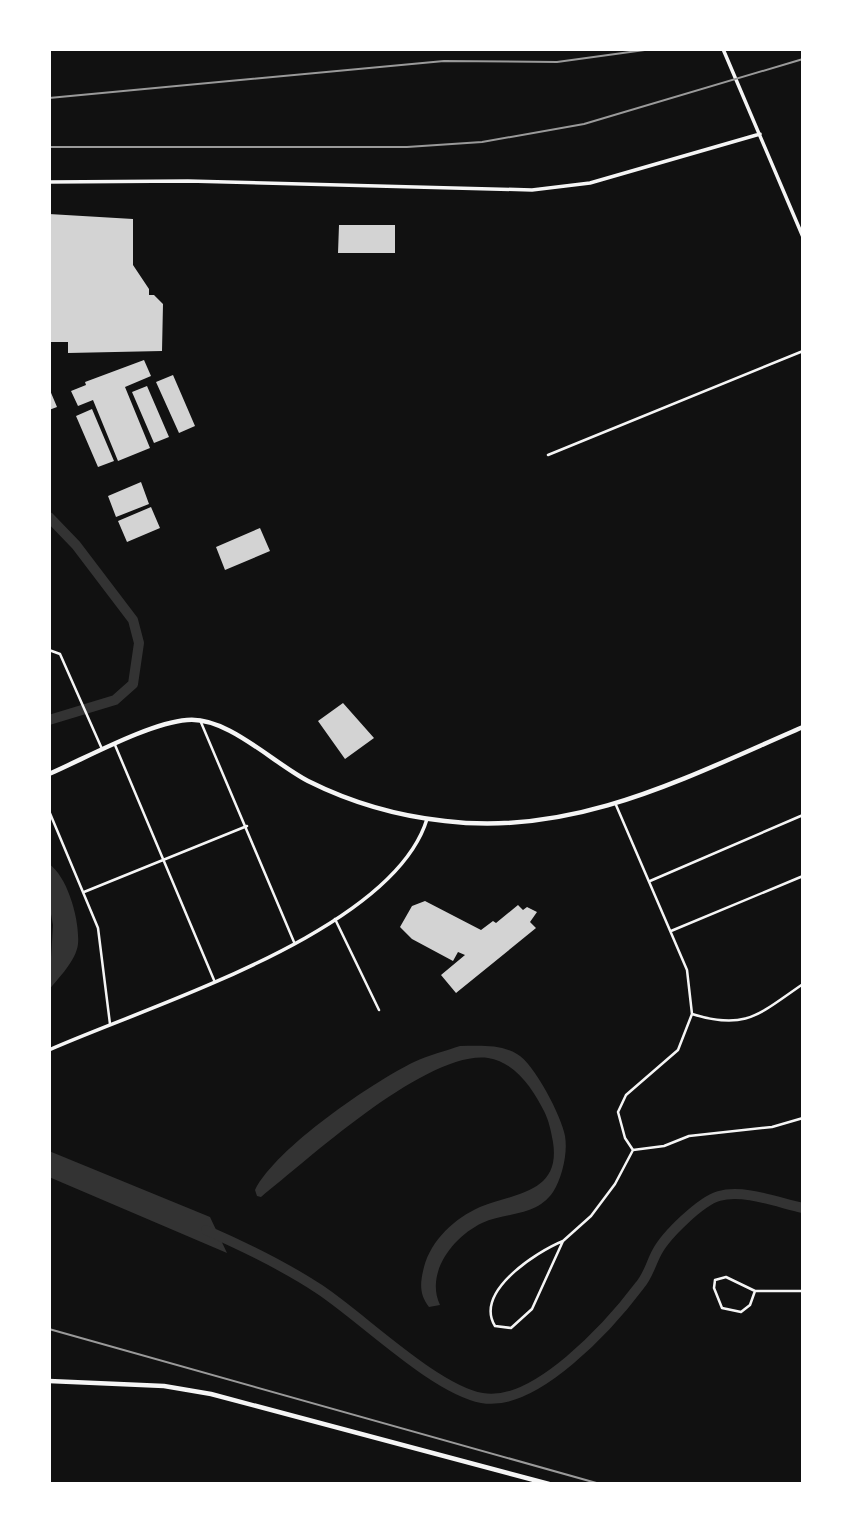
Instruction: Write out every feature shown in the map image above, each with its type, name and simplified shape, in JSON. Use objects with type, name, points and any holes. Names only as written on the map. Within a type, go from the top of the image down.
[{"type":"main road","points":[[49,774],[178,721],[200,720],[234,734],[308,781],[388,810]]},
{"type":"main road","points":[[373,806],[426,819],[496,825],[524,824],[616,805],[803,727]]},
{"type":"main road","points":[[49,1381],[164,1386],[211,1394],[549,1484]]},
{"type":"street","points":[[723,49],[803,237]]},
{"type":"street","points":[[49,182],[188,181],[532,190],[590,183],[760,134]]},
{"type":"street","points":[[548,455],[803,351]]},
{"type":"street","points":[[49,650],[60,654],[103,750]]},
{"type":"street","points":[[200,720],[295,944]]},
{"type":"street","points":[[115,745],[214,981]]},
{"type":"street","points":[[616,805],[687,970],[691,1014],[678,1049],[626,1095],[618,1112],[625,1138],[633,1150]]},
{"type":"street","points":[[49,811],[98,928],[110,1024]]},
{"type":"street","points":[[650,881],[803,815]]},
{"type":"street","points":[[49,1050],[295,944],[374,891],[401,866],[423,831],[426,819]]},
{"type":"street","points":[[84,892],[247,826]]},
{"type":"street","points":[[671,931],[803,876]]},
{"type":"street","points":[[335,919],[379,1010]]},
{"type":"street","points":[[691,1014],[721,1023],[745,1021],[803,984]]},
{"type":"street","points":[[633,1150],[664,1146],[689,1136],[772,1127],[803,1118]]},
{"type":"street","points":[[563,1241],[532,1309],[511,1328],[495,1326],[490,1318],[491,1306],[510,1275],[546,1248],[563,1241],[592,1216],[615,1184],[633,1150]]},
{"type":"street","points":[[755,1291],[750,1305],[741,1312],[731,1312],[722,1308],[714,1288],[715,1280],[726,1277],[755,1291],[803,1291]]},
{"type":"shaded area","points":[[49,864],[62,879],[71,900],[78,944],[74,957],[49,990],[53,925],[49,903]]},
{"type":"shaded area","points":[[460,1046],[497,1047],[524,1059],[539,1079],[559,1116],[565,1136],[565,1157],[562,1173],[546,1200],[529,1210],[482,1223],[461,1237],[444,1257],[439,1269],[436,1293],[440,1305],[429,1307],[422,1293],[423,1273],[427,1257],[445,1231],[480,1207],[533,1188],[550,1172],[554,1159],[553,1142],[546,1115],[529,1086],[507,1065],[488,1058],[463,1060],[434,1071],[402,1088],[370,1110],[261,1197],[257,1196],[255,1190],[283,1155],[350,1101],[414,1062]]},
{"type":"shaded area","points":[[49,1151],[210,1217],[227,1253],[49,1177]]},
{"type":"building","points":[[49,214],[133,219],[133,265],[149,289],[149,295],[154,295],[163,304],[162,351],[68,353],[68,342],[49,342]]},
{"type":"building","points":[[339,225],[395,225],[395,253],[338,253]]},
{"type":"building","points":[[144,360],[151,376],[125,387],[150,448],[118,461],[93,400],[78,406],[71,391],[86,385],[85,382]]},
{"type":"building","points":[[173,375],[195,426],[179,433],[156,382]]},
{"type":"building","points":[[147,386],[169,437],[154,443],[132,392]]},
{"type":"building","points":[[49,388],[57,407],[49,410]]},
{"type":"building","points":[[92,409],[114,461],[98,467],[76,416]]},
{"type":"building","points":[[141,482],[149,504],[116,517],[108,496]]},
{"type":"building","points":[[151,507],[160,528],[127,542],[118,521]]},
{"type":"building","points":[[260,528],[270,551],[225,570],[216,547]]},
{"type":"building","points":[[343,703],[374,738],[345,759],[318,721]]},
{"type":"building","points":[[425,901],[481,930],[493,921],[496,923],[518,905],[523,910],[527,907],[537,912],[530,922],[536,928],[456,993],[441,975],[465,955],[458,952],[453,961],[412,939],[400,927],[412,906]]},
{"type":"waterway","points":[[49,517],[76,545],[133,620],[139,643],[133,684],[115,700],[49,720]]},
{"type":"waterway","points":[[206,1230],[264,1257],[319,1289],[442,1381],[482,1398],[503,1398],[525,1390],[547,1377],[591,1341],[643,1281],[657,1252],[668,1237],[703,1204],[719,1196],[739,1194],[803,1208]]},
{"type":"railway","points":[[49,98],[444,61],[557,62],[652,49]]},
{"type":"railway","points":[[49,147],[407,147],[482,142],[584,124],[803,59]]},
{"type":"railway","points":[[49,1329],[600,1484]]}]
